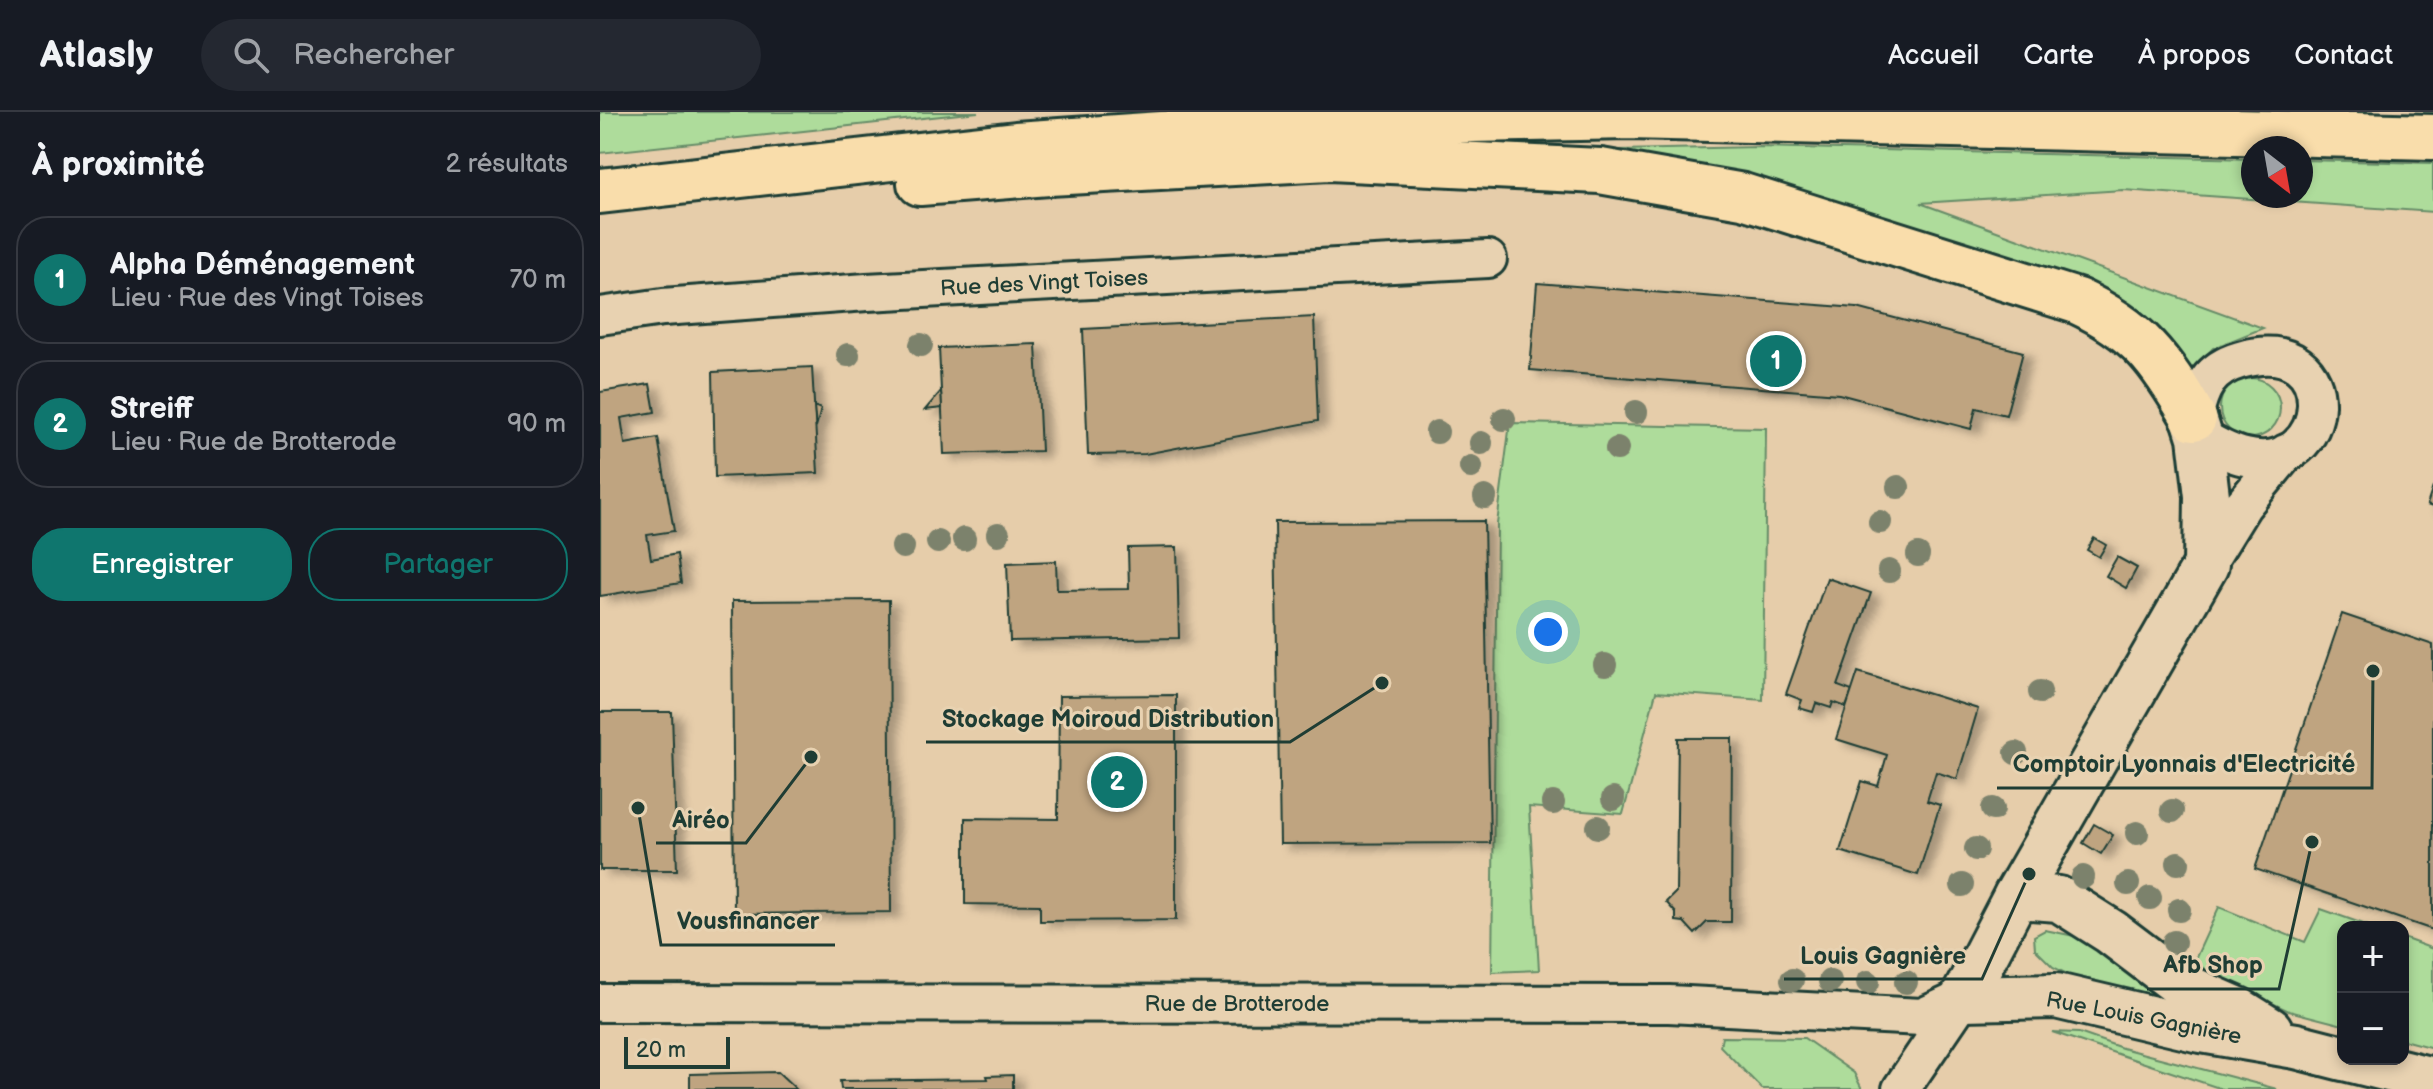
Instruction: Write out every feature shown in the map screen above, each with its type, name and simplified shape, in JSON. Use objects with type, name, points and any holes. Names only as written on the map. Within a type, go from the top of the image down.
[{"type":"highway","points":[[600,191],[1016,144],[1322,123],[1630,117],[2433,137]]},
{"type":"highway","points":[[600,208],[1049,173],[1329,158],[1600,171],[1743,196],[2077,301],[2105,314],[2152,353],[2167,371],[2197,428]]},
{"type":"street","name":"Rue des Vingt Toises","points":[[600,316],[663,307],[867,292],[1488,259]]},
{"type":"street","points":[[1906,1081],[1963,998],[2016,896],[2243,505],[2313,425],[2318,399],[2313,384],[2304,371],[2290,361],[2254,356],[2232,363],[2213,375],[2199,393],[2197,428],[2207,496],[2206,565]]},
{"type":"street","points":[[2197,428],[2246,458],[2266,459],[2286,453]]},
{"type":"street","name":"Rue Louis Gagnière","points":[[2016,896],[2059,899],[2111,932],[2181,985],[2238,1010],[2296,1046]]},
{"type":"street","name":"Rue Louis Gagnière","points":[[1963,998],[2056,996],[2196,1029],[2337,1056]]},
{"type":"street","name":"Rue de Brotterode","points":[[600,1003],[1669,1004],[1922,1017],[1963,998]]},
{"type":"street","points":[[1874,1014],[1904,1056],[1906,1081]]},
{"type":"street","name":"Rue Louis Gagnière","points":[[2373,1065],[2433,1080]]},
{"type":"green space","points":[[600,112],[978,112],[600,153]]},
{"type":"green space","points":[[1758,147],[2241,159],[2241,198],[2123,190],[1920,203],[2263,328],[2213,348],[2187,376],[2141,316],[2105,290],[2069,277],[1619,150]]},
{"type":"green space","points":[[2313,160],[2433,163],[2433,212],[2313,203]]},
{"type":"green space","points":[[2250,378],[2272,386],[2280,408],[2272,430],[2250,438],[2228,430],[2220,408],[2228,386]]},
{"type":"green space","points":[[1510,423],[1766,428],[1763,700],[1656,692],[1623,814],[1529,807],[1539,970],[1492,972],[1497,524]]},
{"type":"green space","points":[[2219,907],[2305,942],[2321,909],[2355,921],[2337,921],[2337,1023],[2289,1011],[2192,966]]},
{"type":"green space","points":[[2045,930],[2089,939],[2189,1010],[2073,977],[2053,967],[2035,949],[2034,936]]},
{"type":"green space","points":[[2409,940],[2433,949],[2433,1048],[2409,1042]]},
{"type":"green space","points":[[2052,1032],[2079,1033],[2122,1048],[2277,1089],[2222,1089]]},
{"type":"green space","points":[[1722,1037],[1804,1038],[1854,1073],[1862,1089],[1762,1089],[1720,1046]]},
{"type":"building","points":[[1537,283],[1857,308],[2023,352],[2006,415],[1976,408],[1971,429],[1839,394],[1530,370]]},
{"type":"building","points":[[1314,317],[1318,421],[1145,454],[1088,455],[1083,329]]},
{"type":"building","points":[[1036,344],[1041,451],[944,454],[939,348]]},
{"type":"building","points":[[812,367],[818,473],[715,477],[713,372]]},
{"type":"building","points":[[650,384],[655,412],[621,418],[625,444],[658,438],[674,531],[647,535],[651,559],[677,554],[681,583],[600,596],[600,392]]},
{"type":"building","points":[[941,391],[942,408],[925,410]]},
{"type":"building","points":[[814,406],[821,409],[816,427]]},
{"type":"building","points":[[2433,487],[2433,507],[2427,505]]},
{"type":"building","points":[[1484,521],[1490,843],[1280,844],[1275,522]]},
{"type":"building","points":[[2094,538],[2106,545],[2099,557],[2087,550]]},
{"type":"building","points":[[1177,547],[1179,638],[1010,641],[1007,563],[1056,561],[1057,590],[1129,589],[1128,548]]},
{"type":"building","points":[[2117,557],[2137,568],[2126,588],[2106,576]]},
{"type":"building","points":[[1827,578],[1871,593],[1838,686],[1852,691],[1846,707],[1833,702],[1831,708],[1816,703],[1813,712],[1799,708],[1802,700],[1786,694]]},
{"type":"building","points":[[889,600],[891,912],[734,914],[732,601]]},
{"type":"building","points":[[2342,614],[2433,645],[2433,930],[2255,869]]},
{"type":"building","points":[[1858,672],[1978,709],[1957,779],[1936,772],[1927,801],[1940,805],[1918,875],[1840,851],[1862,781],[1878,786],[1887,755],[1836,739]]},
{"type":"building","points":[[1176,695],[1176,920],[1040,921],[1040,905],[965,904],[965,818],[1058,819],[1059,696]]},
{"type":"building","points":[[600,712],[672,712],[677,870],[600,870]]},
{"type":"building","points":[[1678,738],[1732,738],[1731,922],[1707,922],[1695,934],[1684,922],[1676,921],[1676,913],[1666,902],[1676,892]]},
{"type":"building","points":[[2094,824],[2113,835],[2101,854],[2083,843]]},
{"type":"building","points":[[778,1072],[796,1089],[690,1089],[690,1074]]},
{"type":"building","points":[[1013,1075],[1013,1089],[841,1089],[840,1081],[988,1079],[987,1076]]},
{"type":"place","name":"Alpha Déménagement","points":[[1776,361]]},
{"type":"place","name":"Comptoir Lyonnais d'Electricité","points":[[2373,671]]},
{"type":"place","name":"Stockage Moiroud Distribution","points":[[1382,683]]},
{"type":"place","name":"Airéo","points":[[811,757]]},
{"type":"place","name":"Streiff","points":[[1117,782]]},
{"type":"place","name":"Vousfinancer","points":[[638,808]]},
{"type":"place","name":"Afb Shop","points":[[2312,842]]},
{"type":"place","name":"Louis Gagnière","points":[[2029,874]]}]
